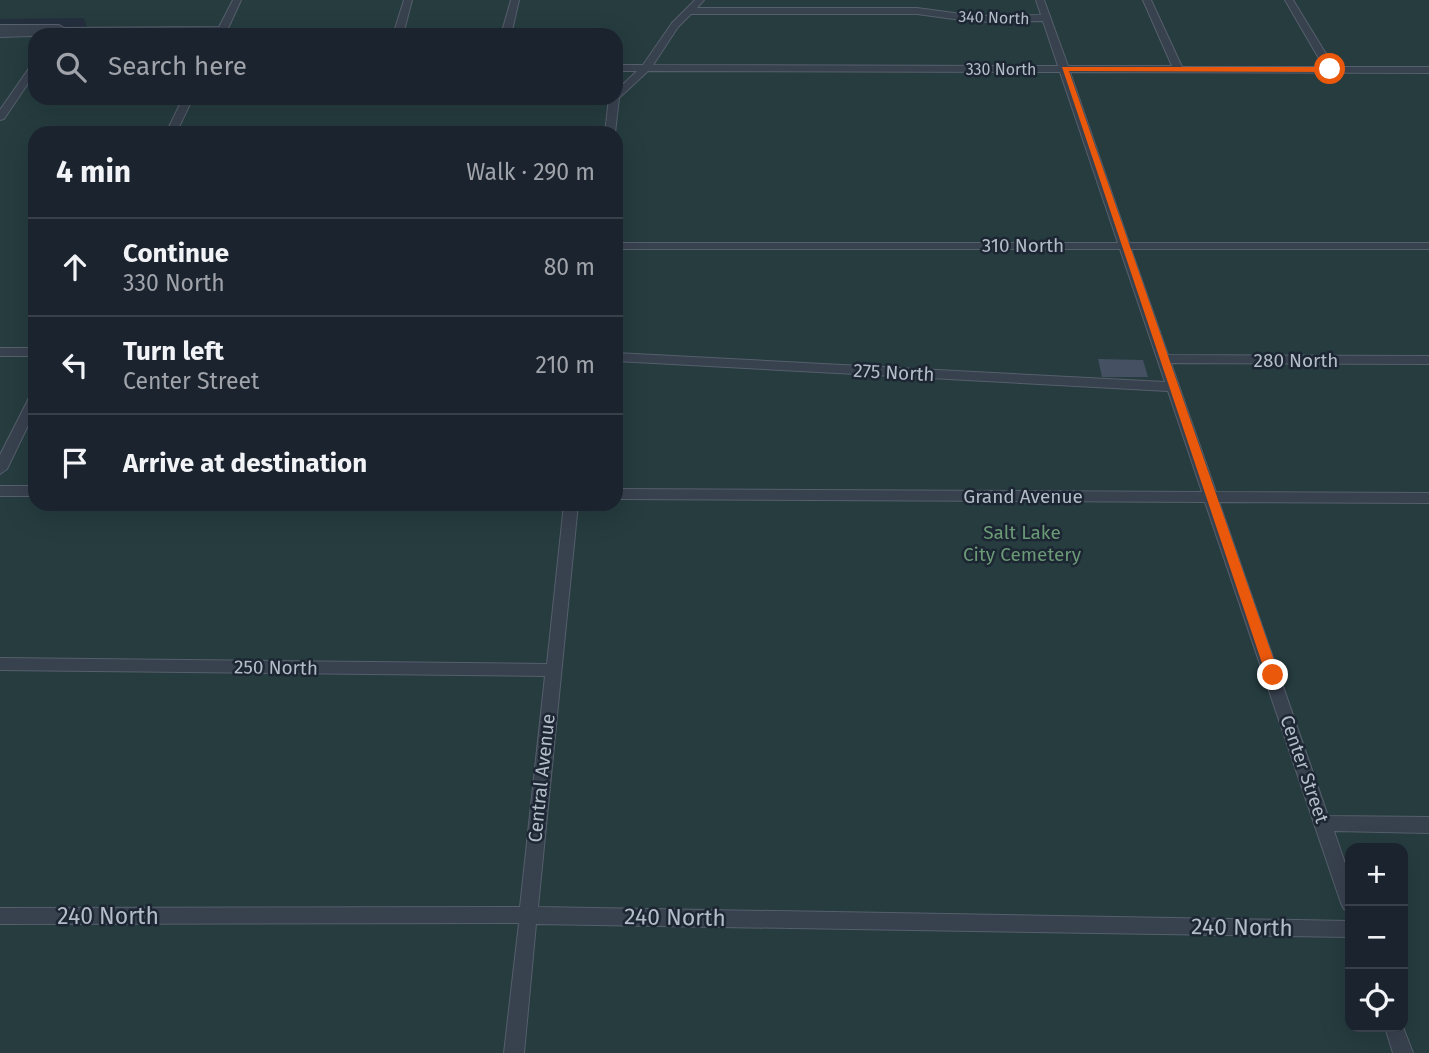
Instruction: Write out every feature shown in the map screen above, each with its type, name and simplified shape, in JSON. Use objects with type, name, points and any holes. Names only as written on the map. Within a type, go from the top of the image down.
[{"type":"street","points":[[0,31],[28,32]]},
{"type":"lane","points":[[224,28],[237,0]]},
{"type":"lane","points":[[400,28],[408,0]]},
{"type":"lane","points":[[508,28],[515,0]]},
{"type":"lane","points":[[623,90],[646,68],[675,25],[700,0]]},
{"type":"lane","name":"Center Street","points":[[1040,0],[1345,888]]},
{"type":"lane","points":[[1147,0],[1178,69]]},
{"type":"lane","points":[[1289,0],[1330,69]]},
{"type":"lane","name":"340 North","points":[[690,11],[917,11],[976,19],[1047,18]]},
{"type":"lane","name":"330 North","points":[[623,68],[1429,70]]},
{"type":"lane","points":[[0,117],[28,76]]},
{"type":"lane","points":[[174,126],[185,105]]},
{"type":"lane","points":[[611,126],[614,105]]},
{"type":"lane","name":"310 North","points":[[623,246],[1429,246]]},
{"type":"lane","points":[[0,352],[28,352]]},
{"type":"lane","name":"275 North","points":[[623,358],[1173,387]]},
{"type":"lane","name":"280 North","points":[[1163,359],[1429,360]]},
{"type":"lane","points":[[0,469],[28,412]]},
{"type":"lane","points":[[0,491],[28,491]]},
{"type":"lane","name":"Grand Avenue","points":[[623,494],[1429,498]]},
{"type":"lane","name":"Central Avenue","points":[[514,1053],[570,511]]},
{"type":"lane","name":"250 North","points":[[0,664],[552,670]]},
{"type":"lane","points":[[1323,823],[1429,825]]},
{"type":"lane","name":"240 North","points":[[0,916],[528,915],[1345,929]]},
{"type":"lane","points":[[1396,1032],[1403,1053]]},
{"type":"green space","name":"Salt Lake City Cemetery","points":[[0,0],[1429,0],[1429,1053],[0,1053],[0,37],[28,37],[28,105],[623,105],[623,28],[87,28],[84,18],[0,19]]},
{"type":"building","points":[[1098,359],[1143,360],[1148,377],[1102,377]]},
{"type":"route","points":[[1273,675],[1065,69],[1330,69]]}]
